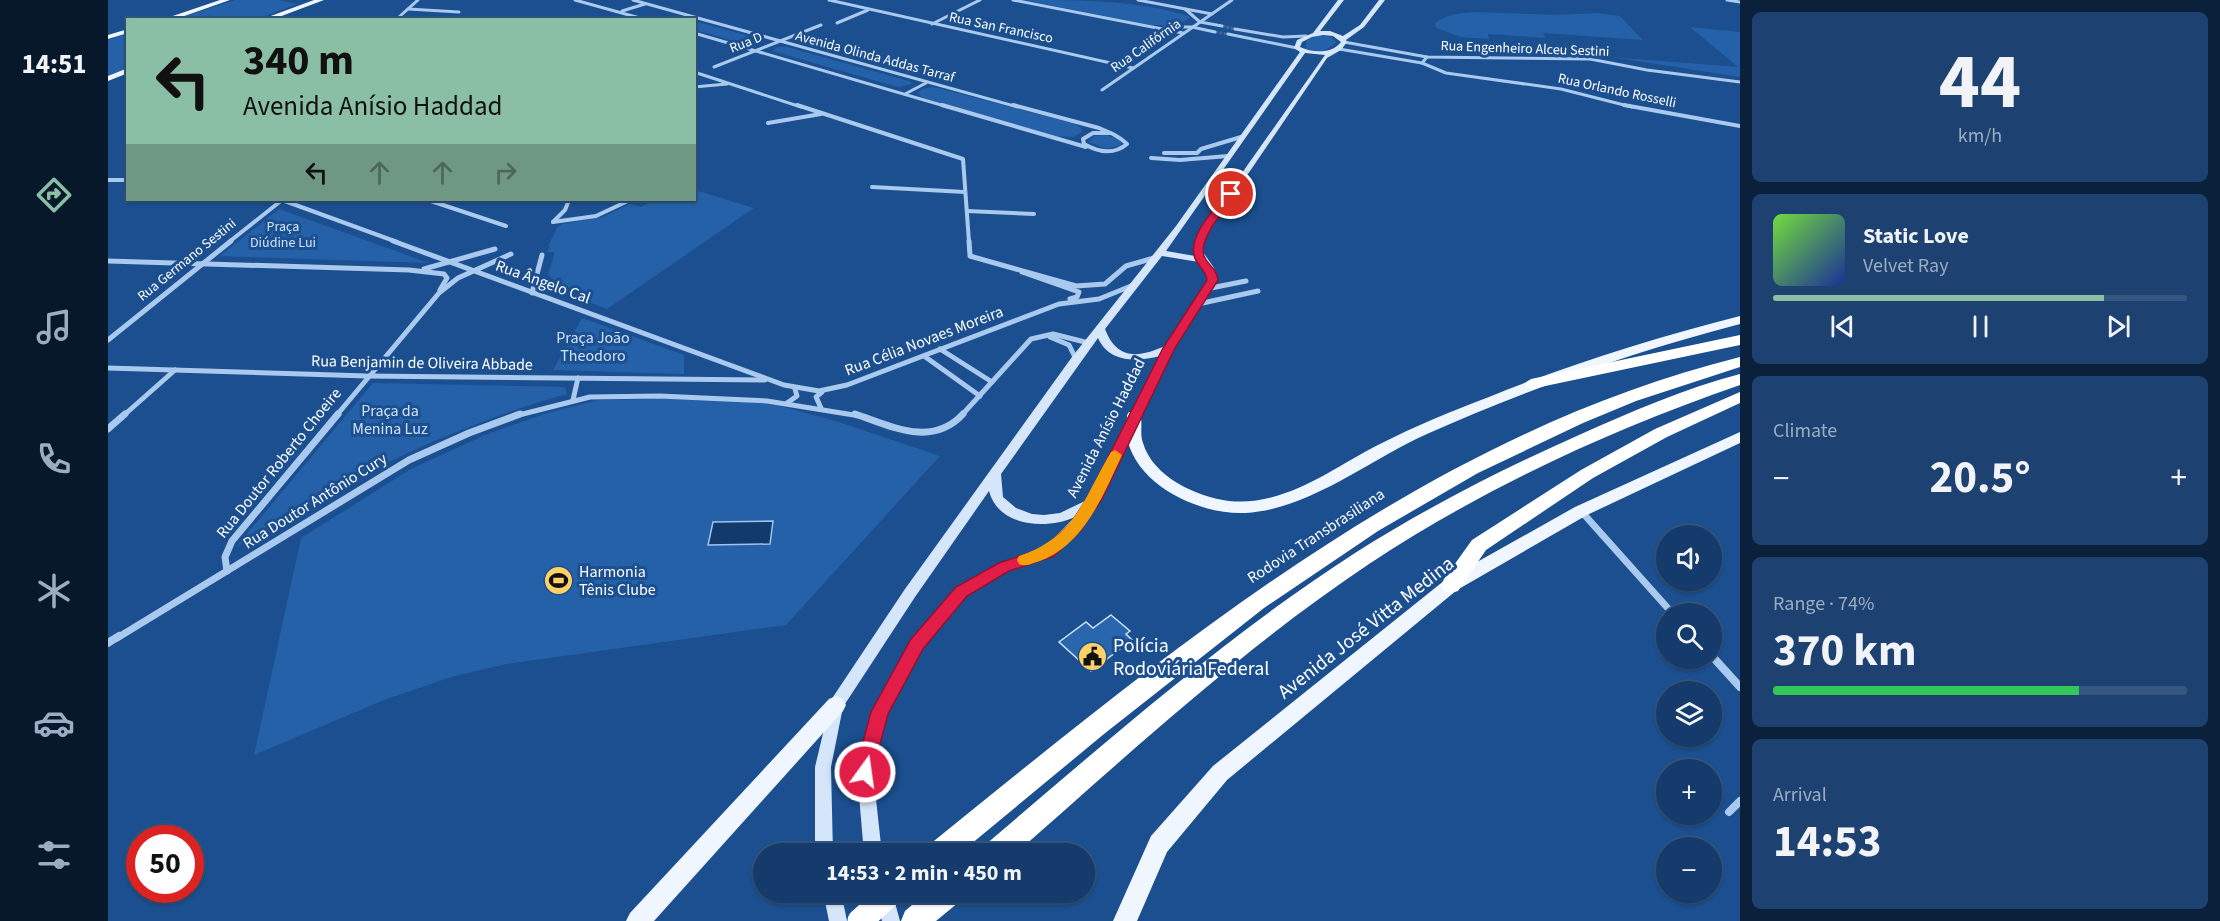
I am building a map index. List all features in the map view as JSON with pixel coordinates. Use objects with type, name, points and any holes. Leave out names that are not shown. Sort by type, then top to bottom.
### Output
[{"type":"highway","points":[[1531,384],[1596,373],[1641,360],[1740,340]]},
{"type":"highway","name":"Rodovia Transbrasiliana","points":[[952,843],[1114,711],[1271,591],[1323,556],[1445,484],[1532,440],[1664,386],[1740,362]]},
{"type":"highway","points":[[1007,843],[1145,725],[1245,645],[1382,547],[1540,459],[1650,411],[1740,379]]},
{"type":"highway","points":[[1451,585],[1479,545],[1516,523],[1587,474],[1661,433],[1740,396]]},
{"type":"highway","points":[[860,921],[880,903]]},
{"type":"main road","points":[[170,18],[227,0]]},
{"type":"main road","points":[[269,18],[321,0]]},
{"type":"main road","points":[[1316,33],[1341,0]]},
{"type":"main road","points":[[1300,50],[1329,53],[1339,49],[1344,41],[1362,26],[1382,0]]},
{"type":"main road","points":[[293,1],[309,4]]},
{"type":"main road","points":[[108,37],[126,32]]},
{"type":"main road","points":[[638,921],[836,705],[910,593],[1076,359],[1157,256],[1228,156],[1300,50],[1299,41],[1316,33],[1334,35],[1344,41]]},
{"type":"main road","points":[[1206,289],[1212,275],[1208,266],[1200,259],[1197,247],[1207,228],[1329,53]]},
{"type":"main road","points":[[108,80],[126,70]]},
{"type":"main road","points":[[1157,256],[1200,259]]},
{"type":"main road","name":"Avenida Anísio Haddad","points":[[872,843],[865,772],[879,712],[917,644],[962,591],[1004,567],[1049,552],[1076,526],[1095,499],[1134,415],[1169,348],[1206,289]]},
{"type":"main road","points":[[1134,415],[1135,442],[1144,460],[1160,478],[1178,490],[1202,499],[1243,507],[1292,498],[1387,447],[1531,384],[1629,351],[1740,320]]},
{"type":"main road","points":[[1100,330],[1106,345],[1112,352]]},
{"type":"main road","points":[[1089,343],[1112,352],[1141,358],[1169,348]]},
{"type":"main road","name":"Avenida José Vitta Medina","points":[[1125,921],[1159,844],[1220,774],[1451,585],[1581,511],[1740,437]]},
{"type":"main road","points":[[998,469],[993,489],[999,504],[1022,515],[1054,519],[1072,514],[1095,499]]},
{"type":"main road","points":[[824,843],[823,767],[836,705]]},
{"type":"main road","points":[[834,903],[838,921]]},
{"type":"main road","points":[[886,903],[891,921]]},
{"type":"street","points":[[401,18],[399,17],[418,0]]},
{"type":"street","points":[[575,0],[640,18]]},
{"type":"street","name":"Avenida Olinda Addas Tarraf","points":[[633,0],[694,18]]},
{"type":"street","name":"Rua San Francisco","points":[[829,0],[1133,68]]},
{"type":"street","points":[[931,24],[980,0]]},
{"type":"street","points":[[1013,0],[1183,33]]},
{"type":"street","points":[[1138,0],[1212,14]]},
{"type":"street","name":"Rua Califórnia","points":[[1102,90],[1232,0]]},
{"type":"street","points":[[1727,0],[1740,2]]},
{"type":"street","points":[[618,12],[645,4]]},
{"type":"street","points":[[408,9],[459,12]]},
{"type":"street","points":[[837,23],[869,9]]},
{"type":"street","points":[[1184,9],[1200,22],[1222,26]]},
{"type":"street","name":"Avenida Olinda Addas Tarraf","points":[[696,19],[1112,133],[1126,140],[1127,144],[1108,151],[1089,147],[696,34]]},
{"type":"street","name":"Rua D","points":[[714,67],[820,25]]},
{"type":"street","points":[[1150,27],[1192,27],[1215,32]]},
{"type":"street","points":[[1234,29],[1270,35],[1306,36]]},
{"type":"street","points":[[1228,34],[1300,50]]},
{"type":"street","name":"Rua Engenheiro Alceu Sestini","points":[[1344,41],[1427,57],[1590,59],[1647,70],[1740,82]]},
{"type":"street","name":"Rua Orlando Rosselli","points":[[1339,49],[1422,63],[1446,73],[1517,85],[1561,89],[1617,104],[1739,126]]},
{"type":"street","points":[[1378,56],[1383,49]]},
{"type":"street","points":[[1422,63],[1427,57]]},
{"type":"street","points":[[696,73],[963,159],[970,256],[1025,275],[1074,288],[1105,284],[1126,266],[1157,256]]},
{"type":"street","points":[[905,94],[926,83]]},
{"type":"street","points":[[696,87],[730,84]]},
{"type":"street","points":[[768,123],[824,114]]},
{"type":"street","points":[[1089,147],[1084,144],[1083,140],[1086,136],[1112,133]]},
{"type":"street","points":[[1166,153],[1202,149],[1241,137]]},
{"type":"street","points":[[1152,158],[1186,161],[1199,155],[1202,149]]},
{"type":"street","points":[[1166,153],[1228,156]]},
{"type":"street","points":[[1166,153],[1170,161]]},
{"type":"street","points":[[108,180],[126,180]]},
{"type":"street","points":[[872,187],[965,192]]},
{"type":"street","name":"Rua Germano Sestini","points":[[108,340],[281,201]]},
{"type":"street","name":"Rua Ângelo Cal","points":[[285,201],[795,389]]},
{"type":"street","points":[[431,201],[506,226]]},
{"type":"street","points":[[569,201],[565,210],[551,224],[596,216],[628,201]]},
{"type":"street","points":[[967,211],[1034,213]]},
{"type":"street","points":[[409,270],[427,268],[495,249]]},
{"type":"street","name":"Rua Doutor Roberto Choeire","points":[[227,571],[223,560],[226,550],[236,536],[367,376],[439,293],[458,278],[511,254]]},
{"type":"street","points":[[532,293],[542,255]]},
{"type":"street","points":[[108,261],[409,270],[447,276],[439,293]]},
{"type":"street","points":[[1206,289],[1246,282]]},
{"type":"street","name":"Rua Célia Novaes Moreira","points":[[1059,304],[1099,298],[1132,286]]},
{"type":"street","name":"Rua Célia Novaes Moreira","points":[[795,389],[825,391],[848,385],[1078,296],[1074,288]]},
{"type":"street","points":[[1198,304],[1258,291]]},
{"type":"street","points":[[1041,335],[1062,335],[1089,343]]},
{"type":"street","points":[[1041,335],[1068,345],[1076,359]]},
{"type":"street","name":"Rua Doutor Antônio Cury","points":[[108,643],[409,460],[487,427],[573,400],[669,395],[754,399],[821,408],[850,413],[915,434],[928,434],[940,432],[954,424],[1031,339],[1041,335]]},
{"type":"street","points":[[940,349],[992,382]]},
{"type":"street","points":[[924,356],[980,396]]},
{"type":"street","name":"Rua Benjamin de Oliveira Abbade","points":[[108,368],[367,376],[771,380]]},
{"type":"street","points":[[108,429],[175,370]]},
{"type":"street","points":[[573,400],[578,378]]},
{"type":"street","points":[[787,403],[797,396],[795,389]]},
{"type":"street","points":[[821,408],[816,397],[825,391]]},
{"type":"street","points":[[1581,511],[1663,603]]},
{"type":"street","points":[[1722,667],[1740,687]]},
{"type":"street","points":[[1729,812],[1740,801]]},
{"type":"green space","points":[[235,0],[278,0],[297,4],[260,18],[179,18]]},
{"type":"green space","points":[[1025,0],[1131,4],[1172,11],[1191,17],[1178,25],[1149,25]]},
{"type":"green space","points":[[1474,12],[1555,15],[1597,13],[1620,16],[1643,40],[1543,33],[1546,38],[1488,34],[1489,39],[1461,37],[1436,28],[1435,23],[1444,18]]},
{"type":"green space","points":[[696,21],[764,42],[749,45],[696,30]]},
{"type":"green space","points":[[1690,27],[1740,32],[1740,77],[1611,57],[1738,67]]},
{"type":"green space","points":[[126,34],[126,68],[108,77],[108,40]]},
{"type":"green space","points":[[1319,35],[1332,37],[1337,43],[1321,52],[1305,49],[1307,40]]},
{"type":"green space","points":[[778,47],[787,47],[913,84],[898,87],[772,51]]},
{"type":"green space","points":[[934,87],[1075,124],[1081,128],[1082,132],[1073,137],[1054,136],[923,98],[918,93],[922,89]]},
{"type":"green space","points":[[1107,135],[1121,141],[1121,145],[1107,149],[1089,142],[1094,136]]},
{"type":"green space","points":[[696,190],[754,208],[607,309],[586,301],[577,291],[556,283],[548,274],[554,252],[547,252],[550,246],[548,246],[557,228],[562,224],[603,217],[630,204],[641,207],[652,201],[696,201]]},
{"type":"green space","name":"Praça Diúdine Lui","points":[[279,209],[429,263],[220,256]]},
{"type":"green space","name":"Praça João Theodoro","points":[[582,318],[684,355],[684,374],[553,370]]},
{"type":"green space","name":"Praça da Menina Luz","points":[[373,383],[565,387],[567,394],[479,423],[396,458],[315,500],[236,547]]},
{"type":"green space","name":"Harmonia Tênis Clube","points":[[708,398],[776,405],[839,422],[940,456],[786,625],[506,664],[451,677],[384,700],[254,755],[301,538],[411,469],[485,435],[544,414],[599,400]]},
{"type":"shaded area","points":[[773,521],[770,544],[708,545],[713,522]]},
{"type":"building","name":"Polícia Rodoviária Federal","points":[[1111,615],[1130,631],[1126,634],[1132,640],[1091,671],[1059,642],[1086,622],[1093,628]]},
{"type":"tunnel","points":[[1222,26],[1235,29]]},
{"type":"tunnel","points":[[1215,32],[1228,34]]},
{"type":"slow traffic","points":[[1024,560],[1049,552],[1076,526],[1095,499],[1115,455]]},
{"type":"place","name":"Harmonia Tênis Clube","points":[[558,581]]},
{"type":"place","name":"Polícia Rodoviária Federal","points":[[1092,657]]},
{"type":"route","points":[[865,772],[879,712],[917,644],[962,591],[1004,567],[1049,552],[1076,526],[1095,499],[1134,415],[1169,348],[1212,280],[1211,270],[1200,259],[1197,247],[1201,237],[1231,194]]}]
